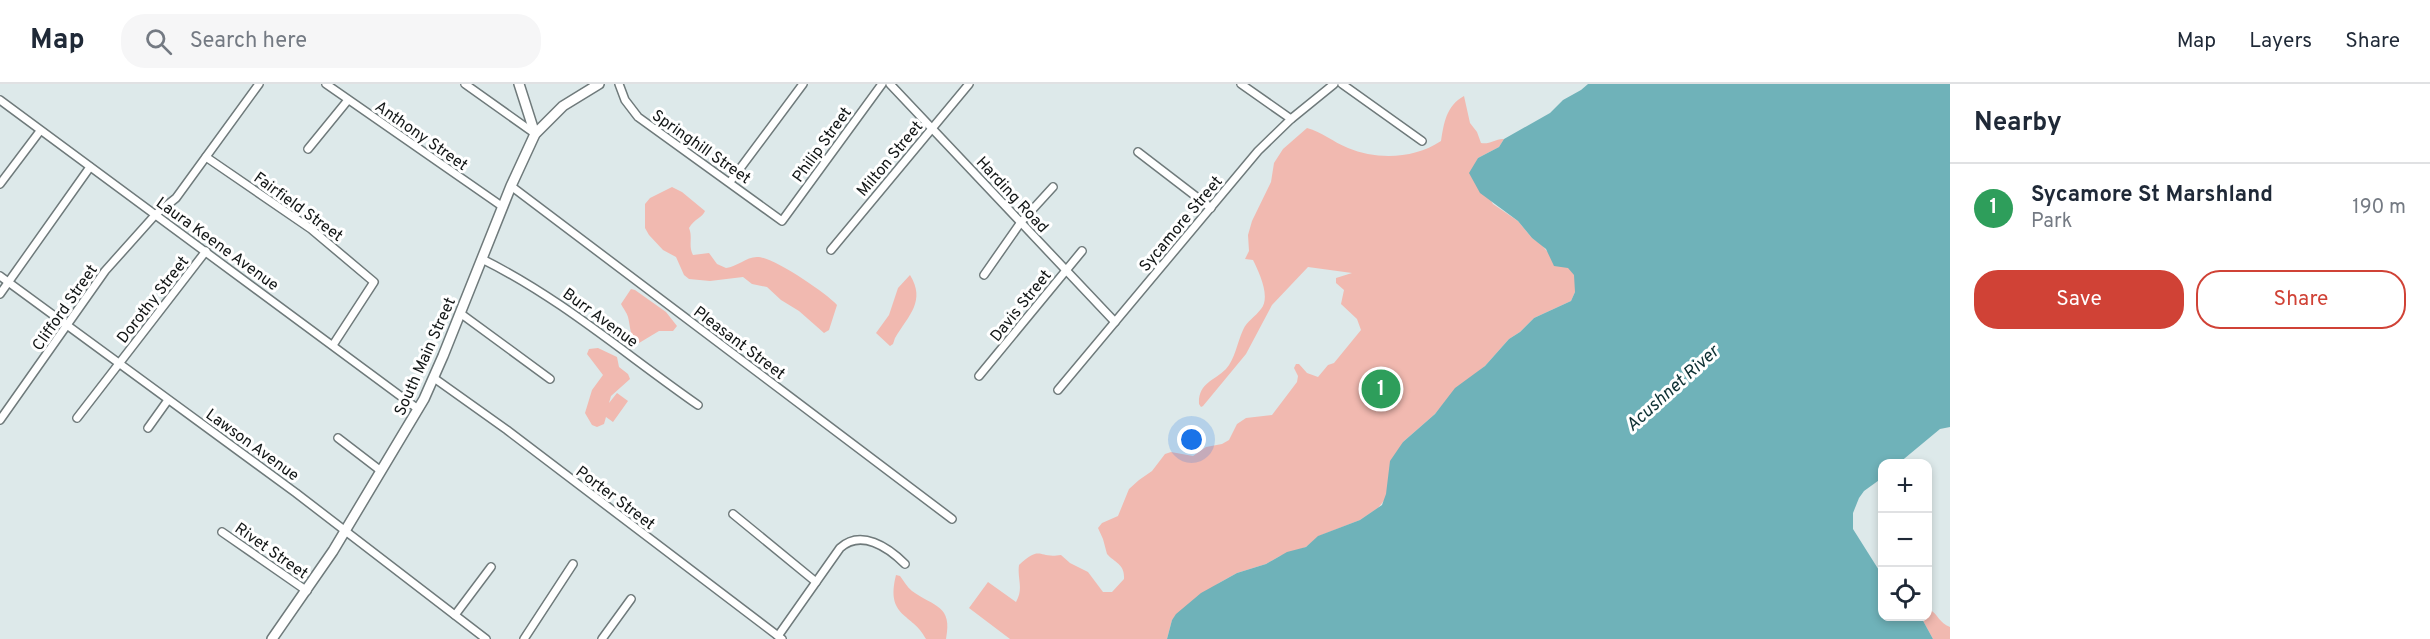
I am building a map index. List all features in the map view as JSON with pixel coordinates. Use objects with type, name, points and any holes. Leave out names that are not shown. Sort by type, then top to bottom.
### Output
[{"type":"main road","points":[[519,84],[536,134]]},
{"type":"main road","name":"South Main Street","points":[[272,639],[307,591],[418,409],[434,378],[503,207],[536,134],[563,106],[599,84]]},
{"type":"street","name":"Clifford Street","points":[[0,420],[105,271],[156,214],[176,198],[259,84]]},
{"type":"street","name":"Anthony Street","points":[[326,84],[503,207]]},
{"type":"street","points":[[465,84],[536,134]]},
{"type":"street","name":"Springhill Street","points":[[619,84],[625,100],[638,117],[782,221]]},
{"type":"street","points":[[730,182],[803,84]]},
{"type":"street","name":"Philip Street","points":[[782,221],[882,84]]},
{"type":"street","name":"Harding Road","points":[[890,84],[1115,322]]},
{"type":"street","name":"Milton Street","points":[[831,250],[969,84]]},
{"type":"street","points":[[1241,84],[1291,119]]},
{"type":"street","name":"Sycamore Street","points":[[1058,390],[1258,151],[1291,119],[1334,84]]},
{"type":"street","points":[[1342,84],[1422,141]]},
{"type":"street","name":"Laura Keene Avenue","points":[[0,100],[418,409]]},
{"type":"street","points":[[308,149],[348,100]]},
{"type":"street","points":[[0,184],[40,131]]},
{"type":"street","points":[[1138,152],[1210,208]]},
{"type":"street","name":"Fairfield Street","points":[[206,157],[311,229],[374,282],[333,345]]},
{"type":"street","points":[[0,294],[90,168]]},
{"type":"street","name":"Pleasant Street","points":[[512,186],[952,519]]},
{"type":"street","points":[[984,275],[1021,222],[1053,187]]},
{"type":"street","name":"Dorothy Street","points":[[77,418],[206,251]]},
{"type":"street","name":"Davis Street","points":[[979,376],[1082,251]]},
{"type":"street","name":"Burr Avenue","points":[[482,259],[524,280],[563,305],[698,405]]},
{"type":"street","name":"Lawson Avenue","points":[[0,276],[296,493],[486,639]]},
{"type":"street","points":[[460,313],[550,379]]},
{"type":"street","name":"Porter Street","points":[[434,378],[780,637]]},
{"type":"street","points":[[148,428],[168,400]]},
{"type":"street","points":[[338,438],[381,471]]},
{"type":"street","points":[[733,514],[816,582]]},
{"type":"street","name":"Rivet Street","points":[[222,532],[307,591]]},
{"type":"street","points":[[780,637],[816,582],[847,541],[861,539],[875,543],[888,549],[905,564]]},
{"type":"street","points":[[524,639],[573,564]]},
{"type":"street","points":[[455,615],[491,567]]},
{"type":"street","points":[[602,639],[631,599]]},
{"type":"shaded area","points":[[1464,96],[1470,123],[1481,143],[1504,139],[1499,147],[1478,158],[1473,169],[1493,204],[1518,221],[1551,256],[1577,272],[1575,292],[1571,301],[1534,318],[1509,339],[1485,366],[1455,390],[1435,414],[1403,442],[1387,497],[1378,508],[1360,520],[1319,536],[1306,547],[1280,556],[1266,564],[1237,573],[1219,583],[1176,615],[1172,620],[1167,639],[1010,639],[969,608],[988,582],[1016,602],[1020,588],[1019,565],[1036,554],[1061,555],[1070,563],[1088,572],[1103,592],[1112,592],[1124,579],[1124,574],[1121,567],[1107,554],[1098,528],[1102,523],[1118,516],[1129,489],[1152,471],[1165,454],[1171,452],[1193,456],[1206,447],[1229,440],[1237,424],[1246,418],[1272,415],[1297,382],[1298,376],[1294,368],[1296,364],[1299,364],[1307,373],[1318,377],[1328,365],[1334,363],[1361,330],[1357,319],[1341,304],[1344,290],[1336,283],[1336,278],[1352,273],[1308,267],[1272,305],[1246,354],[1203,406],[1199,404],[1201,391],[1229,365],[1245,327],[1264,304],[1263,284],[1258,271],[1253,260],[1245,259],[1249,251],[1248,235],[1252,221],[1271,182],[1274,163],[1283,149],[1307,128],[1359,152],[1395,156],[1419,151],[1441,141],[1450,110]]},
{"type":"shaded area","points":[[672,187],[682,192],[705,211],[689,228],[693,255],[709,253],[717,264],[726,268],[757,257],[774,262],[811,284],[837,305],[829,330],[824,333],[767,287],[752,284],[743,277],[710,281],[689,279],[684,275],[676,257],[663,250],[645,228],[645,204],[650,198]]},
{"type":"shaded area","points":[[910,275],[915,284],[914,308],[890,346],[876,333],[889,315],[898,288]]},
{"type":"shaded area","points":[[631,289],[666,312],[677,326],[673,331],[659,331],[639,343],[633,337],[627,315],[621,304]]},
{"type":"shaded area","points":[[598,348],[617,357],[619,367],[628,374],[630,379],[611,396],[609,403],[617,393],[628,401],[613,422],[606,417],[604,424],[597,427],[592,425],[585,413],[592,390],[603,375],[587,354],[589,349]]},
{"type":"shaded area","points":[[896,575],[900,576],[912,591],[940,608],[944,613],[947,619],[946,639],[926,639],[897,607],[894,599]]},
{"type":"shaded area","points":[[1932,611],[1950,627],[1950,639],[1933,639],[1923,621],[1932,621]]},
{"type":"water","name":"Acushnet River","points":[[1588,84],[1950,84],[1950,427],[1940,429],[1904,459],[1878,459],[1878,481],[1864,491],[1853,513],[1853,529],[1878,569],[1878,621],[1923,621],[1933,639],[1167,639],[1176,614],[1201,593],[1237,573],[1266,564],[1287,552],[1306,547],[1318,536],[1360,520],[1382,505],[1386,494],[1390,461],[1403,442],[1435,414],[1455,388],[1485,366],[1509,339],[1534,318],[1571,301],[1575,292],[1574,275],[1568,268],[1554,266],[1546,249],[1532,238],[1518,221],[1480,193],[1469,173],[1478,158],[1499,147],[1504,139],[1550,113],[1563,100]]},
{"type":"place","name":"Sycamore St Marshland","points":[[1381,389]]}]
